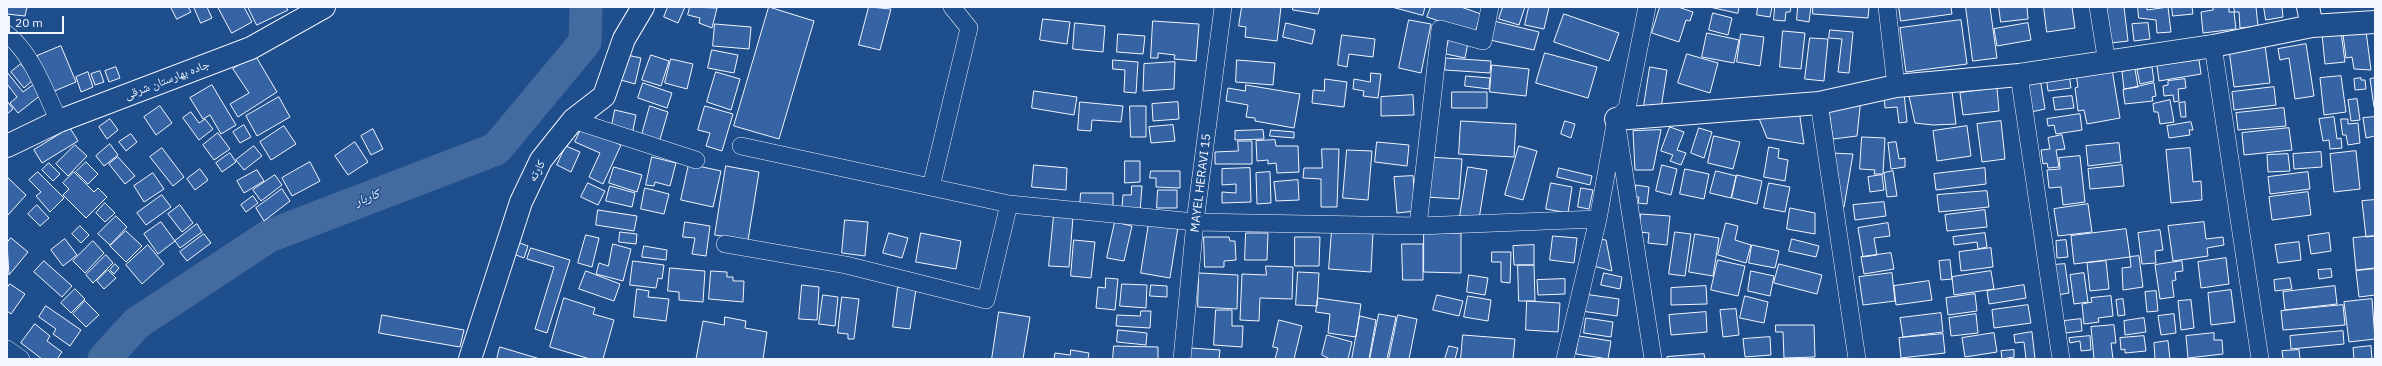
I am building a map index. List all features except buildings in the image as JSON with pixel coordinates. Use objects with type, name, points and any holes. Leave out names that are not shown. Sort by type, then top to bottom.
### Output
[{"type":"street","name":"جاده بهارستان شرقی","points":[[7,146],[59,122],[251,48],[324,7]]},
{"type":"street","name":"کارته","points":[[470,359],[521,202],[541,160],[573,120],[604,96],[624,39],[643,7]]},
{"type":"street","points":[[931,188],[969,28],[952,7]]},
{"type":"street","name":"MAYEL HERAVI 15","points":[[1182,359],[1195,222],[1223,7]]},
{"type":"street","points":[[1418,226],[1440,29],[1483,41],[1490,7]]},
{"type":"street","points":[[1565,359],[1598,219],[1616,119],[1627,108],[1647,7]]},
{"type":"street","points":[[1887,7],[1896,86]]},
{"type":"street","points":[[2098,7],[2107,63]]},
{"type":"street","points":[[1616,119],[1819,103],[1896,86],[2019,75],[2107,63],[2213,46],[2310,16],[2375,22]]},
{"type":"street","points":[[7,34],[18,43],[30,61],[59,122]]},
{"type":"street","points":[[2213,46],[2260,359]]},
{"type":"street","points":[[2019,75],[2061,359]]},
{"type":"street","points":[[1819,103],[1857,359]]},
{"type":"street","points":[[1616,119],[1653,359]]},
{"type":"street","points":[[573,120],[696,160]]},
{"type":"street","points":[[741,146],[1009,204],[1195,222],[1418,226],[1598,219]]},
{"type":"street","points":[[724,244],[846,265],[986,300],[1009,204]]},
{"type":"street","points":[[7,349],[21,359]]},
{"type":"waterway","name":"کاربار","points":[[104,359],[137,323],[269,236],[496,149],[585,42],[586,7]]}]
